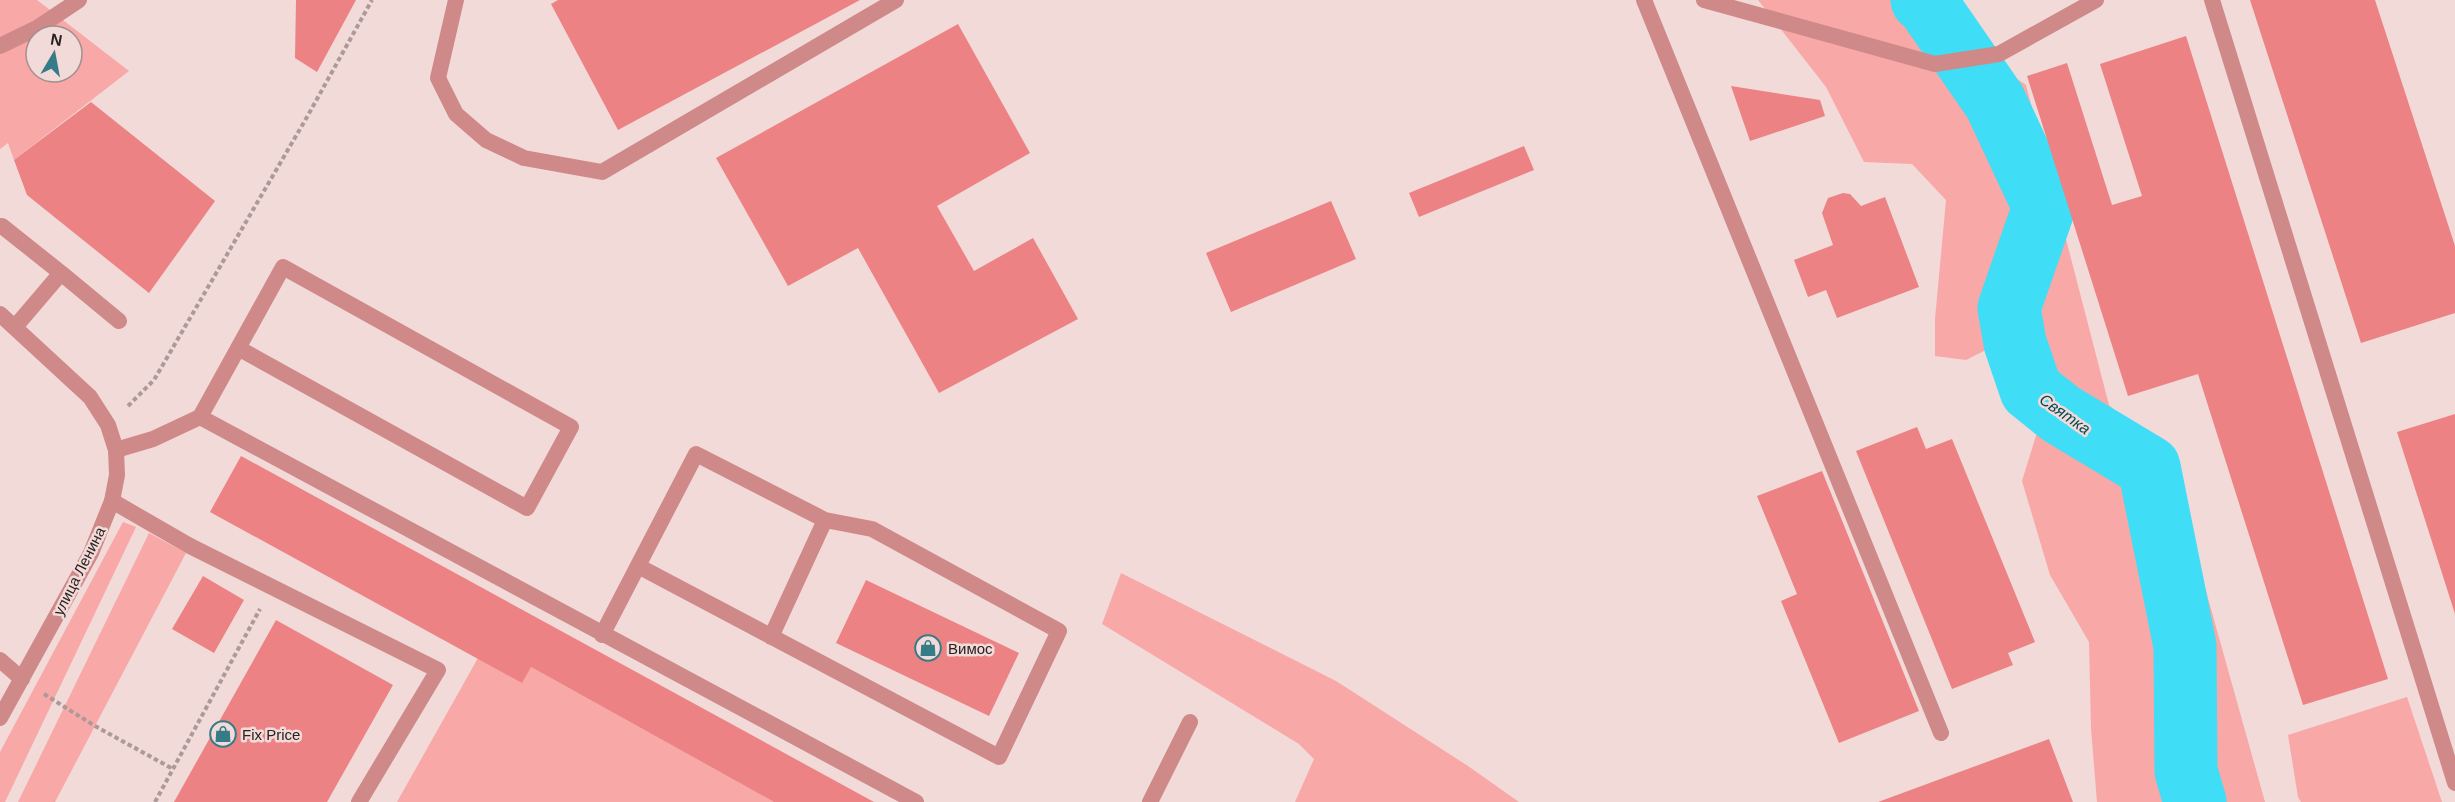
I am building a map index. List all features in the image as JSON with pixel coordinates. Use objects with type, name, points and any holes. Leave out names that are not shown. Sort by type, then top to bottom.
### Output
[{"type":"street","points":[[0,46],[37,28],[79,0]]},
{"type":"street","points":[[456,0],[438,78],[456,114],[486,141],[524,158],[602,172],[896,0]]},
{"type":"street","points":[[1644,0],[1941,733]]},
{"type":"street","points":[[1704,0],[1935,64],[1999,54],[2096,0]]},
{"type":"street","points":[[2212,0],[2455,783]]},
{"type":"street","points":[[2,226],[119,321]]},
{"type":"street","points":[[116,450],[153,440],[200,417],[238,348],[283,267],[571,427],[527,508],[238,348]]},
{"type":"street","points":[[15,327],[61,273]]},
{"type":"street","name":"улица Ленина","points":[[0,314],[90,397],[108,425],[116,450],[117,476],[111,501],[91,553],[0,718]]},
{"type":"street","points":[[200,417],[916,802]]},
{"type":"street","points":[[602,635],[696,454],[825,520],[872,529],[1059,631],[999,757],[638,566]]},
{"type":"street","points":[[111,501],[190,546],[438,670],[359,802]]},
{"type":"street","points":[[771,637],[825,520]]},
{"type":"street","points":[[0,660],[21,679]]},
{"type":"street","points":[[1150,802],[1190,722]]},
{"type":"path","points":[[108,425],[154,380],[307,117],[372,0]]},
{"type":"path","points":[[154,802],[272,587]]},
{"type":"path","points":[[21,679],[95,726],[173,769]]},
{"type":"shaded area","points":[[0,0],[37,0],[68,24],[24,24],[24,84],[84,84],[84,36],[129,71],[14,160],[8,143],[0,149]]},
{"type":"shaded area","points":[[1758,0],[1947,0],[1999,54],[2007,72],[2026,85],[2109,405],[2171,466],[2265,802],[2097,802],[2091,729],[2089,642],[2050,575],[2022,481],[2040,423],[1990,348],[1966,360],[1935,356],[1935,319],[1946,200],[1912,164],[1864,162],[1826,87]]},
{"type":"shaded area","points":[[123,522],[136,527],[5,802],[0,802],[0,752]]},
{"type":"shaded area","points":[[149,533],[186,553],[55,802],[18,802]]},
{"type":"shaded area","points":[[1121,573],[1336,681],[1468,766],[1519,802],[1295,802],[1314,759],[1299,744],[1102,624]]},
{"type":"shaded area","points":[[478,658],[531,667],[774,802],[397,802]]},
{"type":"shaded area","points":[[2407,697],[2442,802],[2301,802],[2298,797],[2288,735]]},
{"type":"building","points":[[296,0],[356,0],[317,72],[295,58]]},
{"type":"building","points":[[558,0],[860,0],[618,130],[551,4]]},
{"type":"building","points":[[2250,0],[2375,0],[2455,246],[2455,313],[2361,343]]},
{"type":"building","points":[[958,24],[1030,153],[937,206],[974,271],[1033,238],[1078,319],[939,393],[858,248],[788,286],[716,158]]},
{"type":"building","points":[[2186,36],[2388,679],[2303,705],[2198,374],[2128,396],[2027,76],[2067,63],[2112,205],[2142,196],[2100,64]]},
{"type":"building","points":[[1731,86],[1820,100],[1825,116],[1750,141]]},
{"type":"building","points":[[91,102],[215,201],[149,293],[27,195],[14,160]]},
{"type":"building","points":[[1524,146],[1534,170],[1419,217],[1409,193]]},
{"type":"building","points":[[1843,193],[1850,194],[1861,206],[1885,197],[1919,287],[1837,318],[1826,290],[1808,297],[1794,260],[1833,245],[1822,213],[1828,198]]},
{"type":"building","points":[[1331,201],[1356,259],[1231,312],[1206,253]]},
{"type":"building","points":[[2455,414],[2455,614],[2397,432]]},
{"type":"building","points":[[1917,427],[1926,449],[1952,439],[2035,642],[2008,653],[2013,665],[1952,689],[1856,451]]},
{"type":"building","points":[[241,456],[874,802],[774,802],[531,667],[522,683],[210,512]]},
{"type":"building","points":[[1822,471],[1919,711],[1839,743],[1781,601],[1797,594],[1757,496]]},
{"type":"building","points":[[203,576],[244,600],[214,653],[172,629]]},
{"type":"building","name":"Вимос","points":[[866,580],[1019,653],[989,716],[836,643]]},
{"type":"building","points":[[276,620],[393,685],[327,802],[174,802]]},
{"type":"building","points":[[2049,739],[2073,802],[1878,802]]},
{"type":"waterway","name":"Святка","points":[[1922,0],[1928,5],[1995,102],[2044,207],[2009,308],[2015,343],[2031,390],[2061,414],[2149,467],[2185,646],[2186,771],[2195,802]]},
{"type":"place","name":"Вимос","points":[[928,648]]},
{"type":"place","name":"Fix Price","points":[[223,734]]}]
